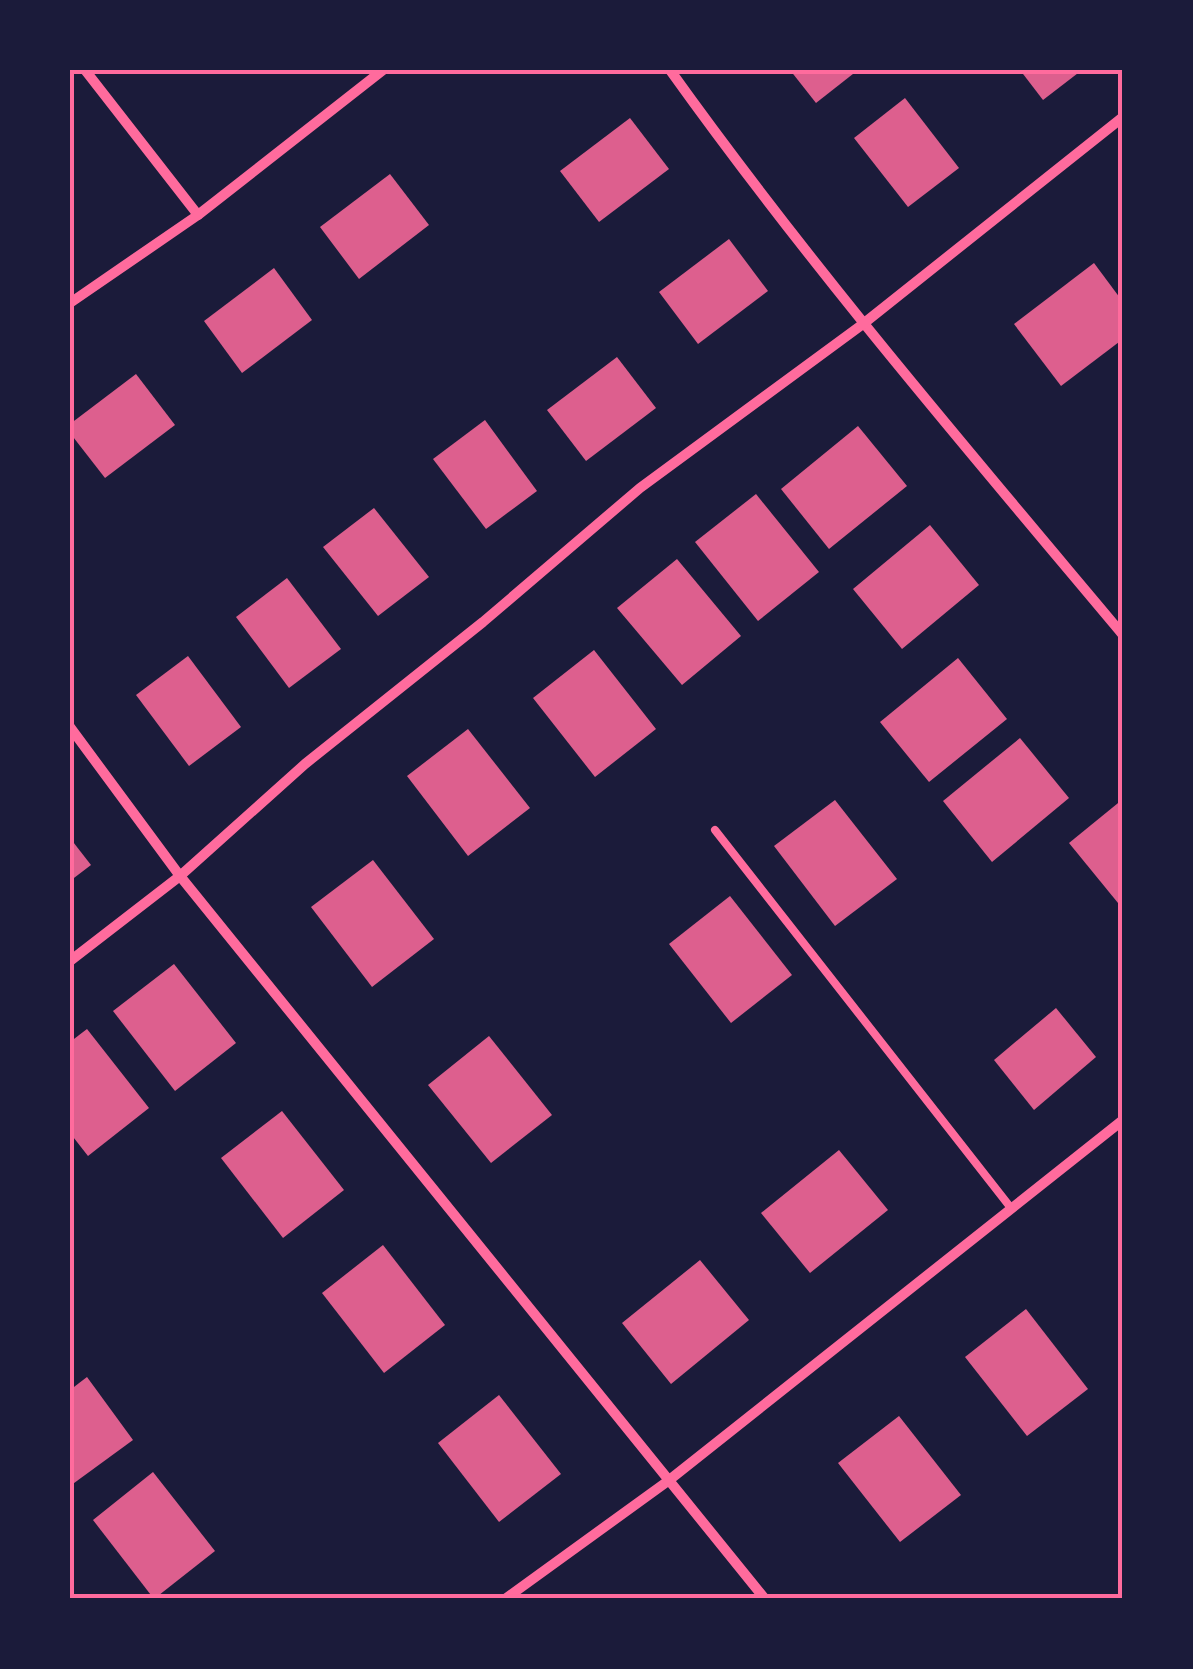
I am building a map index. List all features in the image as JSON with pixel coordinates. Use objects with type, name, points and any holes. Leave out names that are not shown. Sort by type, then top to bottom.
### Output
[{"type":"street","points":[[86,70],[198,215]]},
{"type":"street","points":[[70,303],[198,215],[383,70]]},
{"type":"street","points":[[670,70],[745,175],[863,324],[1123,635]]},
{"type":"street","points":[[70,961],[180,876],[305,764],[483,622],[640,488],[863,324],[1123,117]]},
{"type":"street","points":[[70,727],[180,876],[764,1599]]},
{"type":"street","points":[[505,1599],[668,1481],[1123,1120]]},
{"type":"lane","points":[[715,830],[1011,1208]]},
{"type":"building","points":[[790,70],[858,70],[816,103]]},
{"type":"building","points":[[1020,70],[1082,70],[1043,100]]},
{"type":"building","points":[[905,98],[959,168],[908,207],[854,138]]},
{"type":"building","points":[[630,118],[669,169],[599,222],[560,171]]},
{"type":"building","points":[[390,174],[429,225],[359,279],[320,227]]},
{"type":"building","points":[[729,239],[768,291],[698,344],[659,292]]},
{"type":"building","points":[[1094,263],[1123,302],[1123,339],[1061,386],[1014,324]]},
{"type":"building","points":[[274,268],[312,320],[242,373],[204,321]]},
{"type":"building","points":[[617,357],[656,408],[586,461],[547,410]]},
{"type":"building","points":[[136,374],[175,425],[105,478],[70,433],[70,424]]},
{"type":"building","points":[[485,420],[537,491],[486,529],[433,459]]},
{"type":"building","points":[[858,426],[907,486],[829,549],[781,489]]},
{"type":"building","points":[[756,494],[819,572],[758,621],[695,542]]},
{"type":"building","points":[[374,508],[429,577],[378,616],[323,547]]},
{"type":"building","points":[[930,525],[979,585],[902,649],[853,589]]},
{"type":"building","points":[[677,559],[741,636],[682,685],[617,608]]},
{"type":"building","points":[[287,578],[341,649],[289,688],[236,617]]},
{"type":"building","points":[[594,650],[656,729],[595,777],[533,698]]},
{"type":"building","points":[[188,656],[241,727],[189,766],[136,695]]},
{"type":"building","points":[[958,658],[1007,719],[929,782],[880,722]]},
{"type":"building","points":[[468,729],[530,808],[468,856],[407,776]]},
{"type":"building","points":[[1020,738],[1069,798],[992,862],[943,801]]},
{"type":"building","points":[[1123,799],[1123,899],[1118,903],[1069,843]]},
{"type":"building","points":[[835,800],[897,879],[835,926],[774,846]]},
{"type":"building","points":[[70,838],[91,865],[70,881]]},
{"type":"building","points":[[373,860],[434,939],[372,987],[311,907]]},
{"type":"building","points":[[730,896],[792,975],[731,1023],[669,944]]},
{"type":"building","points":[[174,964],[236,1043],[175,1091],[113,1011]]},
{"type":"building","points":[[1056,1008],[1096,1057],[1034,1110],[994,1060]]},
{"type":"building","points":[[87,1029],[149,1108],[88,1156],[70,1133],[70,1042]]},
{"type":"building","points":[[489,1036],[552,1115],[491,1163],[428,1085]]},
{"type":"building","points":[[282,1111],[344,1190],[283,1238],[221,1158]]},
{"type":"building","points":[[839,1150],[888,1210],[810,1273],[761,1213]]},
{"type":"building","points":[[383,1245],[445,1325],[384,1373],[322,1293]]},
{"type":"building","points":[[700,1260],[749,1320],[671,1384],[622,1323]]},
{"type":"building","points":[[1026,1309],[1088,1389],[1027,1436],[965,1357]]},
{"type":"building","points":[[87,1377],[133,1440],[70,1486],[70,1390]]},
{"type":"building","points":[[499,1395],[561,1474],[499,1522],[438,1443]]},
{"type":"building","points":[[899,1416],[961,1495],[900,1542],[838,1463]]},
{"type":"building","points":[[153,1472],[215,1551],[154,1599],[93,1520]]}]
